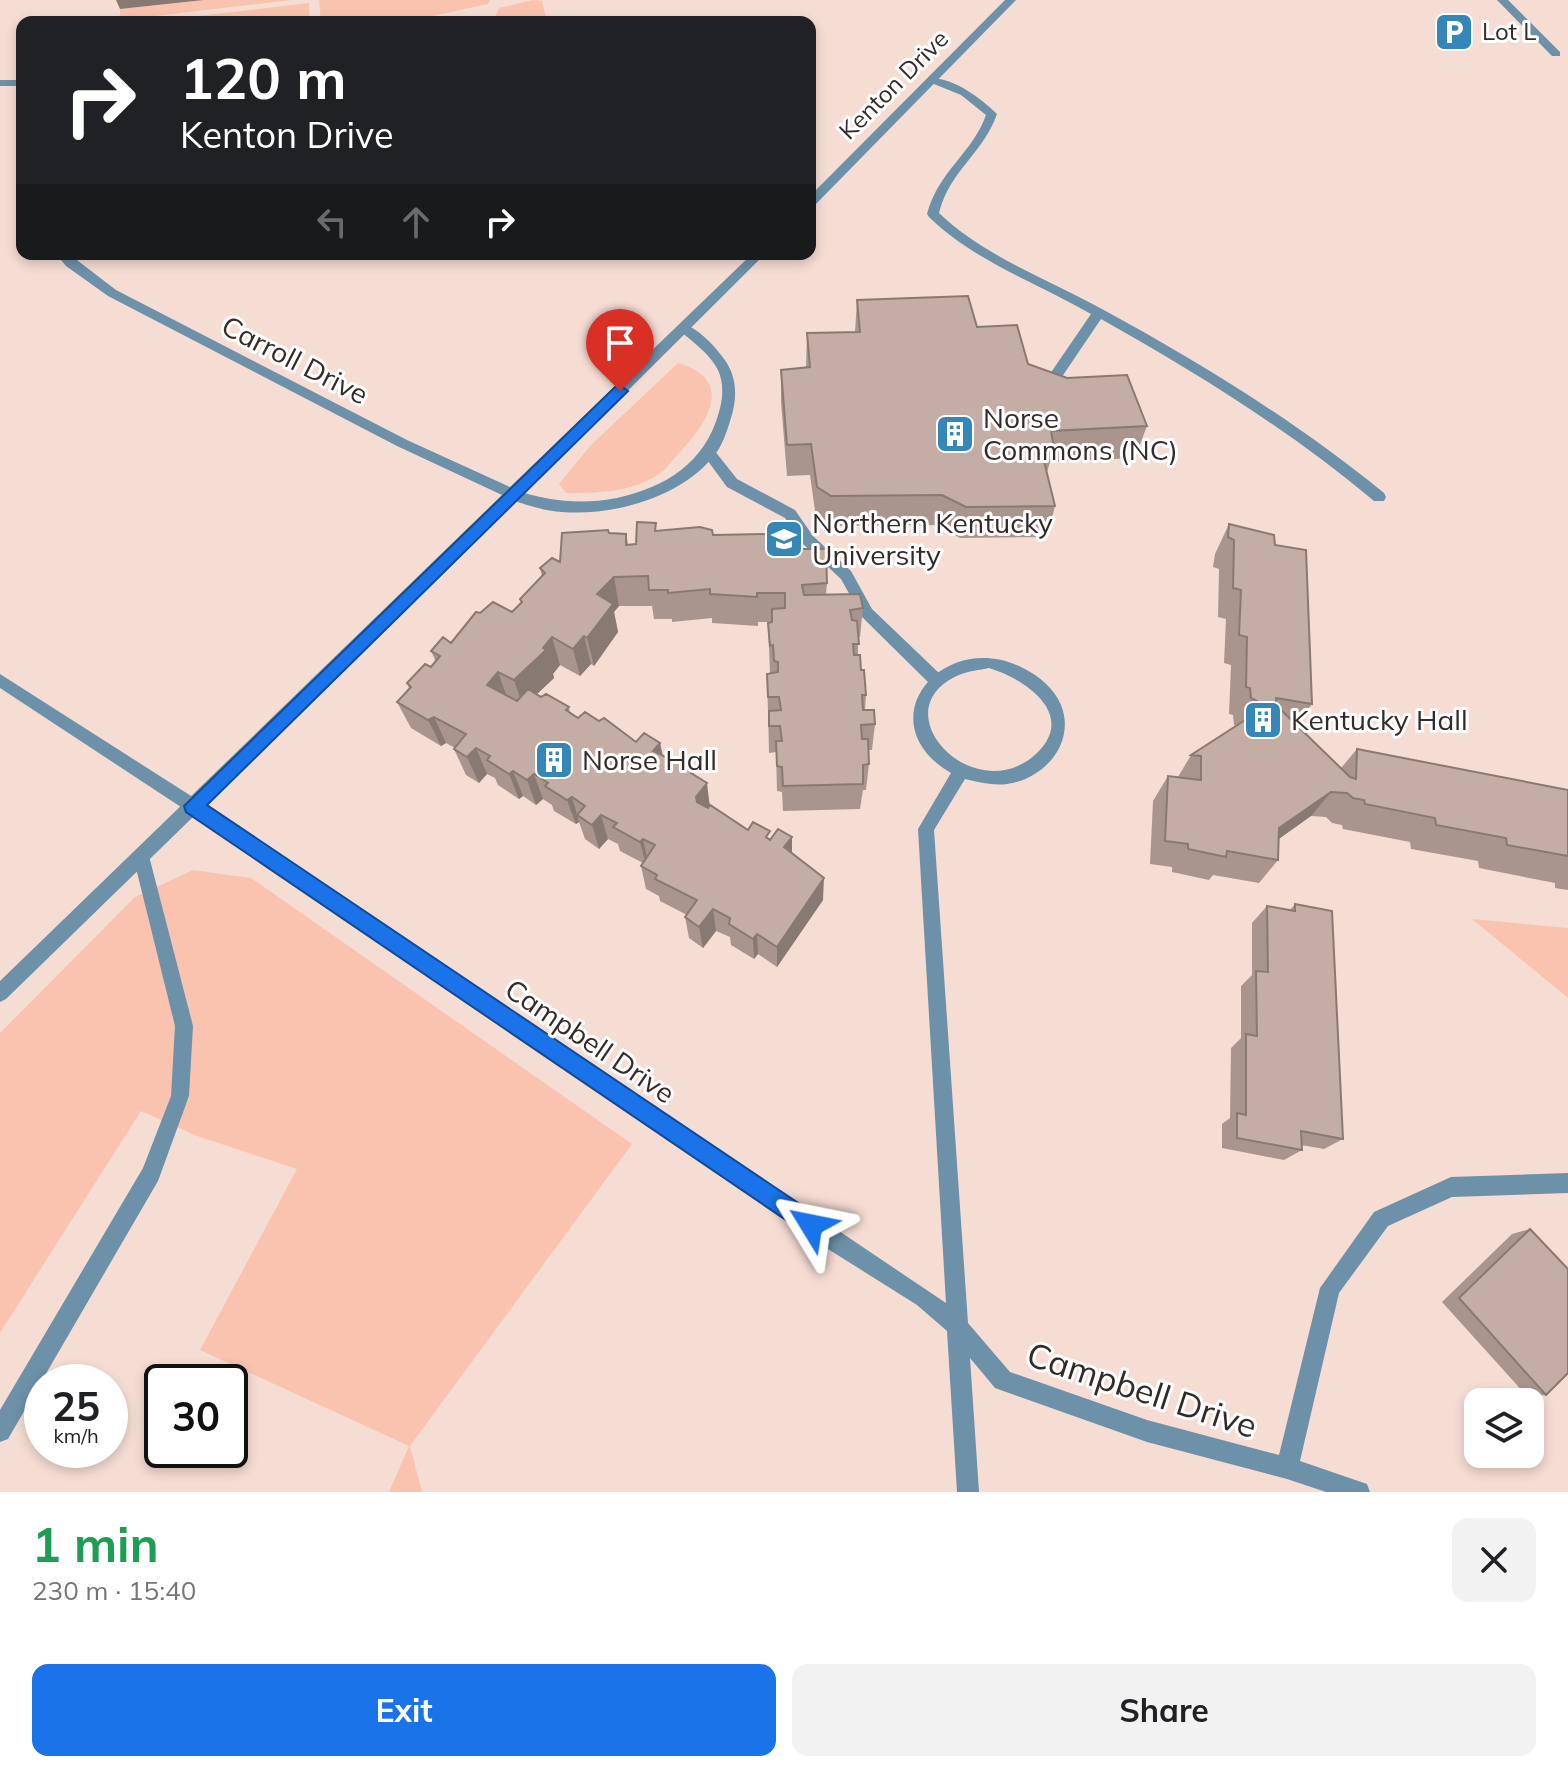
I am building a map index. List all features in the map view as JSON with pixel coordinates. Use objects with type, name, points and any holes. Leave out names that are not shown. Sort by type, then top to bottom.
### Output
[{"type":"street","name":"Kenton Drive","points":[[816,197],[1011,0]]},
{"type":"street","points":[[1502,0],[1556,54]]},
{"type":"street","points":[[933,80],[965,93],[992,114],[988,129],[948,175],[936,194],[933,214],[952,235],[1177,357],[1344,466],[1379,497]]},
{"type":"street","name":"Carroll Drive","points":[[67,260],[112,293],[402,443],[533,504],[607,506],[640,497],[679,477],[709,453]]},
{"type":"street","points":[[0,993],[753,260]]},
{"type":"street","points":[[1037,402],[1099,312]]},
{"type":"street","points":[[684,328],[725,370],[731,392],[709,453],[732,483],[790,514],[808,540],[846,575],[867,613],[935,679]]},
{"type":"street","points":[[969,663],[1009,666],[1028,675],[1043,688],[1054,705],[1059,724],[1055,743],[1045,759],[1028,771],[1007,778],[983,777],[961,771],[943,760],[929,745],[921,728],[920,710],[925,694],[935,679],[950,669],[969,663]]},
{"type":"street","name":"Campbell Drive","points":[[0,680],[193,806],[835,1242],[924,1298],[955,1324],[1003,1380],[1147,1431],[1287,1468],[1359,1492]]},
{"type":"street","points":[[961,771],[926,829],[968,1492]]},
{"type":"street","points":[[0,1431],[151,1174],[180,1096],[184,1026],[141,856]]},
{"type":"street","name":"Campbell Drive","points":[[1287,1468],[1330,1288],[1381,1219],[1451,1187],[1568,1183]]},
{"type":"shaded area","points":[[204,0],[292,0],[154,16],[120,16],[120,9]]},
{"type":"shaded area","points":[[319,0],[490,0],[488,4],[432,16],[320,16]]},
{"type":"shaded area","points":[[533,0],[542,1],[546,16],[496,16],[499,8]]},
{"type":"shaded area","points":[[309,3],[310,16],[197,16]]},
{"type":"shaded area","points":[[678,363],[707,380],[712,391],[706,417],[688,443],[662,472],[645,482],[612,491],[566,493],[559,484],[591,445]]},
{"type":"shaded area","points":[[193,870],[251,878],[632,1144],[410,1446],[422,1492],[389,1492],[409,1446],[248,1372],[248,1364],[230,1364],[200,1350],[297,1169],[197,1136],[141,1111],[0,1333],[0,1033],[135,897]]},
{"type":"shaded area","points":[[1472,919],[1568,928],[1568,998]]},
{"type":"building","name":"Norse Commons (NC)","points":[[968,296],[977,327],[1017,325],[1028,364],[1067,378],[1127,375],[1147,426],[1051,431],[1054,448],[1041,449],[1055,506],[966,507],[942,495],[831,496],[817,487],[811,444],[787,445],[781,370],[810,367],[807,333],[860,332],[857,300]]},
{"type":"building","name":"Norse Hall","points":[[637,522],[656,523],[655,531],[700,527],[712,530],[713,535],[771,534],[772,528],[788,527],[790,549],[826,549],[827,583],[802,585],[804,595],[860,594],[863,608],[850,610],[852,620],[857,621],[859,644],[853,644],[854,655],[860,655],[861,670],[864,670],[866,695],[862,695],[863,710],[874,710],[875,724],[861,725],[862,739],[868,739],[869,764],[863,765],[863,784],[783,786],[782,767],[777,766],[776,741],[782,741],[780,726],[769,726],[769,711],[781,710],[779,697],[768,697],[767,674],[778,672],[773,645],[770,646],[768,623],[772,622],[772,609],[785,608],[785,593],[757,593],[757,597],[710,594],[710,589],[668,593],[668,590],[649,590],[648,576],[614,577],[597,594],[613,604],[587,638],[584,636],[573,649],[552,637],[543,648],[546,650],[514,680],[498,672],[487,685],[517,701],[528,689],[541,697],[546,694],[569,707],[566,710],[578,718],[585,712],[599,721],[604,718],[636,742],[644,733],[660,743],[653,751],[693,770],[691,773],[707,783],[696,797],[697,802],[708,808],[710,805],[748,830],[753,822],[770,831],[766,837],[770,840],[778,829],[792,837],[784,847],[824,878],[777,947],[757,934],[753,939],[729,924],[730,918],[713,909],[699,927],[685,917],[697,900],[655,879],[657,875],[641,866],[655,845],[643,839],[640,842],[613,827],[617,823],[601,815],[592,825],[577,815],[585,806],[572,797],[567,800],[545,786],[548,783],[534,774],[527,780],[513,771],[509,774],[487,760],[490,756],[476,748],[467,757],[454,749],[466,734],[434,717],[428,720],[397,702],[411,687],[407,683],[425,664],[431,667],[440,656],[431,651],[443,637],[451,643],[476,612],[480,613],[493,602],[512,612],[522,602],[520,599],[545,573],[540,568],[552,558],[560,562],[562,533],[608,530],[609,533],[626,534],[626,545],[636,544]]},
{"type":"building","name":"Kentucky Hall","points":[[1229,524],[1274,535],[1275,545],[1306,550],[1312,704],[1276,698],[1276,705],[1350,777],[1356,779],[1357,749],[1568,790],[1568,856],[1507,845],[1506,838],[1436,825],[1435,818],[1365,804],[1364,800],[1347,793],[1331,792],[1279,828],[1278,860],[1227,851],[1226,857],[1188,849],[1188,844],[1165,841],[1168,776],[1201,780],[1201,756],[1191,755],[1256,713],[1257,701],[1251,698],[1250,688],[1246,687],[1247,637],[1239,635],[1241,590],[1233,588],[1234,540],[1228,537]]},
{"type":"building","points":[[1295,904],[1332,911],[1343,1139],[1301,1131],[1302,1150],[1237,1138],[1237,1113],[1246,1115],[1246,1034],[1257,1036],[1256,971],[1268,972],[1267,906],[1295,911]]},
{"type":"building","points":[[1530,1229],[1568,1269],[1568,1373],[1546,1395],[1544,1388],[1540,1388],[1459,1298]]},
{"type":"place","name":"Lot L","points":[[1454,32]]},
{"type":"place","name":"Norse Commons (NC)","points":[[955,434]]},
{"type":"place","name":"Northern Kentucky University","points":[[784,539]]},
{"type":"place","name":"Kentucky Hall","points":[[1263,720]]},
{"type":"place","name":"Norse Hall","points":[[554,760]]},
{"type":"route","points":[[620,391],[193,806],[811,1225]]}]
